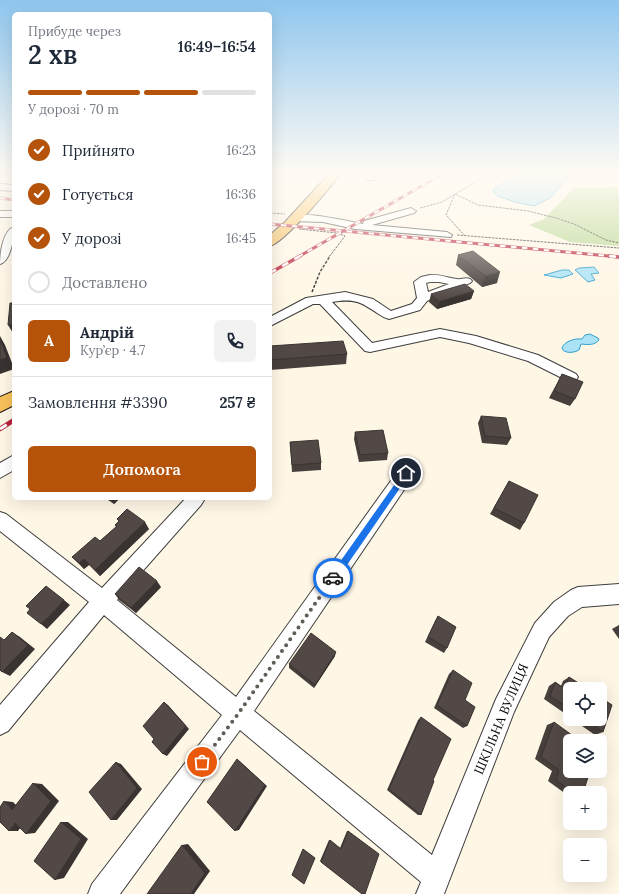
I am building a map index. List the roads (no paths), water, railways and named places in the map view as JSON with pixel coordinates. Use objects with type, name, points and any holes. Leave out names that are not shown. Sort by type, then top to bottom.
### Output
[{"type":"main road","points":[[272,240],[297,215]]},
{"type":"main road","points":[[0,404],[12,398]]},
{"type":"street","points":[[355,226],[397,215]]},
{"type":"street","points":[[294,218],[322,219],[355,226],[447,234]]},
{"type":"street","points":[[0,261],[12,234]]},
{"type":"street","points":[[272,321],[316,301],[345,296],[369,302],[389,315],[416,307],[422,298],[462,283],[445,279],[426,278],[420,282],[422,298]]},
{"type":"street","points":[[316,301],[370,348],[440,333],[471,339],[533,358],[571,377]]},
{"type":"street","points":[[0,471],[12,463]]},
{"type":"street","points":[[102,894],[238,714],[406,473]]},
{"type":"street","points":[[0,723],[103,601],[195,500]]},
{"type":"street","points":[[0,520],[103,601],[238,714],[433,886]]},
{"type":"street","name":"ШКІЛЬНА ВУЛИЦЯ","points":[[433,886],[504,706],[542,630],[560,609],[578,597],[619,594]]},
{"type":"water","points":[[594,267],[599,273],[591,274],[595,280],[588,282],[575,270],[579,268]]},
{"type":"water","points":[[562,270],[569,270],[573,274],[561,278],[544,275]]},
{"type":"water","points":[[590,334],[598,338],[599,340],[596,343],[581,344],[579,350],[575,352],[567,352],[563,350],[563,346],[568,342],[582,339],[585,335]]},
{"type":"railway","points":[[343,231],[371,215]]},
{"type":"railway","points":[[272,224],[343,231]]},
{"type":"railway","points":[[298,257],[343,231]]},
{"type":"railway","points":[[343,231],[619,257],[609,256]]},
{"type":"railway","points":[[272,272],[300,256]]},
{"type":"railway","points":[[0,429],[12,421]]}]
